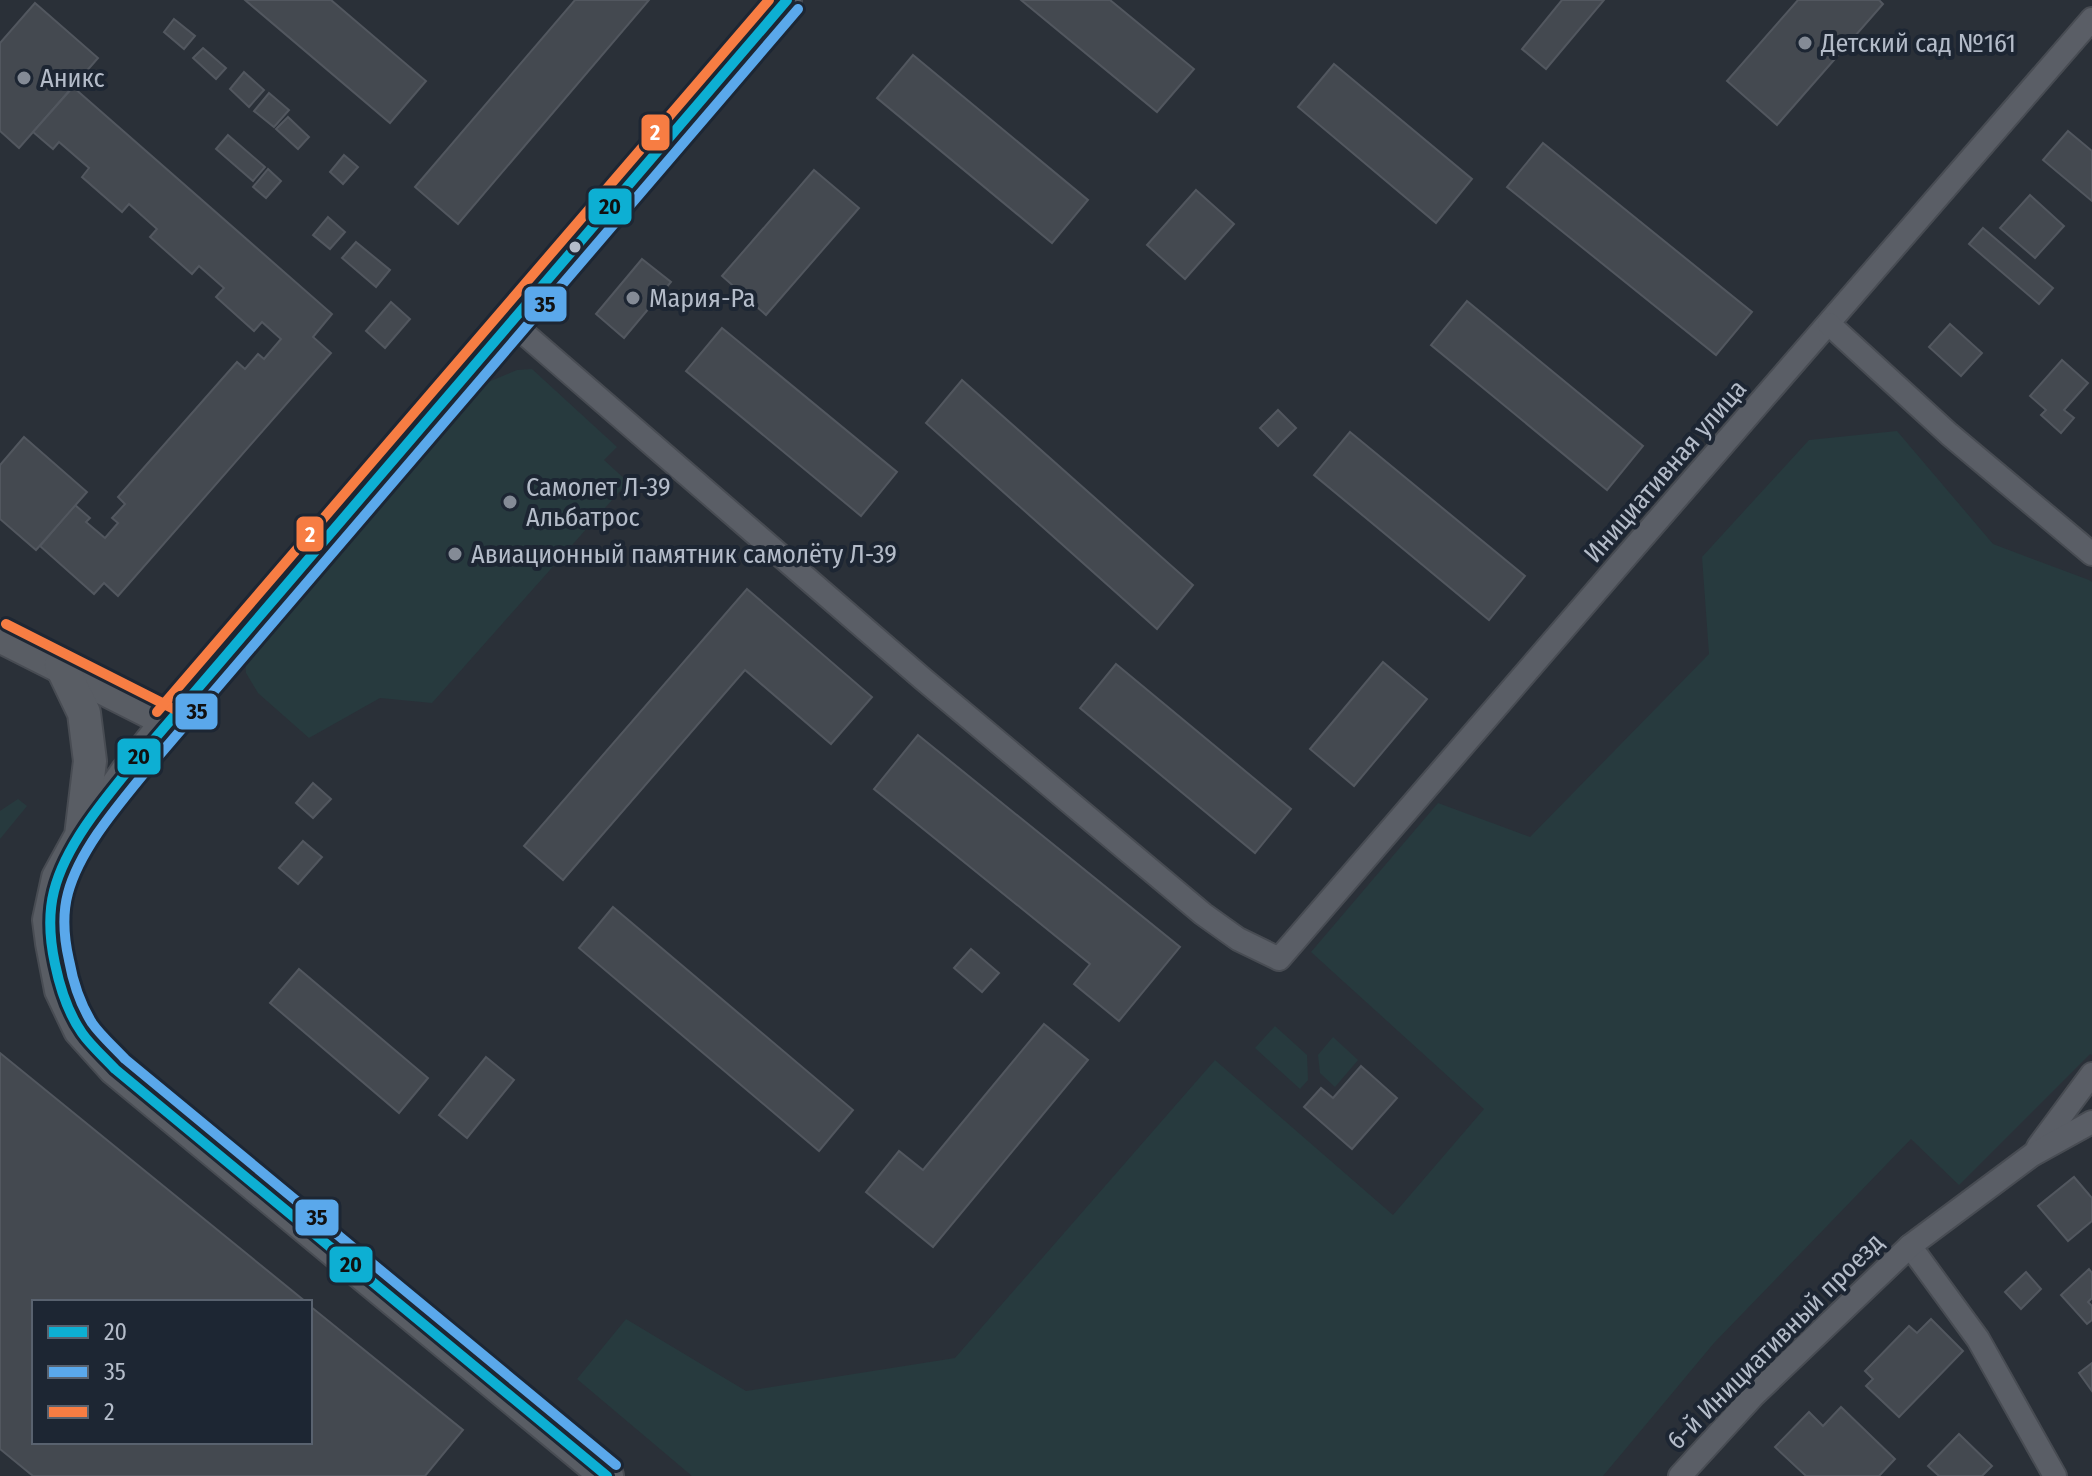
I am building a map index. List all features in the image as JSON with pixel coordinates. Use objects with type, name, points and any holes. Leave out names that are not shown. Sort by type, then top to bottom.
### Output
[{"type":"main road","points":[[0,636],[168,721],[81,836],[58,878],[49,920],[61,990],[80,1030],[115,1069],[607,1476]]},
{"type":"main road","points":[[61,665],[84,713],[90,761],[81,836]]},
{"type":"street","points":[[168,721],[787,0]]},
{"type":"street","name":"Инициативная улица","points":[[511,322],[923,679],[1203,914],[1238,939],[1279,959],[2092,19]]},
{"type":"street","points":[[1829,324],[1949,434],[2092,554]]},
{"type":"street","points":[[2032,1155],[2092,1074]]},
{"type":"street","name":"6-й Инициативный проезд","points":[[1680,1476],[1754,1395],[1910,1246],[2032,1155],[2092,1122]]},
{"type":"street","name":"6-й Инициативный проезд","points":[[1910,1246],[1978,1339],[2055,1476]]},
{"type":"green space","points":[[532,369],[617,447],[604,460],[628,482],[432,703],[380,698],[309,738],[258,693],[246,673],[245,658],[488,382],[517,370]]},
{"type":"green space","points":[[1897,431],[1993,544],[2092,582],[2092,1055],[1959,1185],[1911,1139],[1714,1343],[1603,1476],[692,1476],[577,1379],[626,1319],[746,1391],[955,1358],[1215,1060],[1393,1215],[1484,1109],[1311,952],[1438,803],[1530,837],[1709,654],[1702,557],[1809,440]]},
{"type":"green space","points":[[18,799],[27,806],[0,839],[0,811]]},
{"type":"green space","points":[[1275,1026],[1307,1055],[1308,1080],[1300,1089],[1255,1048]]},
{"type":"green space","points":[[1333,1037],[1358,1060],[1335,1087],[1320,1073],[1318,1055]]},
{"type":"building","points":[[245,0],[331,0],[426,81],[390,123]]},
{"type":"building","points":[[575,0],[649,0],[458,224],[415,187]]},
{"type":"building","points":[[1021,0],[1110,0],[1194,69],[1157,112]]},
{"type":"building","points":[[1562,0],[1604,0],[1546,69],[1522,49]]},
{"type":"building","name":"Детский сад №161","points":[[1798,0],[1879,0],[1883,4],[1777,125],[1727,81]]},
{"type":"building","points":[[35,3],[98,58],[19,148],[0,131],[0,43]]},
{"type":"building","points":[[174,19],[195,36],[184,49],[164,32]]},
{"type":"building","points":[[203,48],[226,68],[216,79],[193,58]]},
{"type":"building","points":[[913,55],[1088,200],[1052,243],[877,98]]},
{"type":"building","points":[[1334,64],[1472,179],[1436,223],[1298,107]]},
{"type":"building","points":[[244,72],[264,90],[249,107],[230,89]]},
{"type":"building","points":[[73,87],[332,314],[313,337],[331,353],[118,596],[104,583],[94,594],[40,546],[75,505],[90,518],[86,522],[105,538],[118,523],[112,518],[125,504],[118,497],[237,362],[245,369],[258,354],[264,359],[281,339],[262,322],[254,331],[216,297],[224,288],[199,266],[192,274],[150,237],[157,229],[129,204],[122,212],[82,177],[89,168],[59,142],[53,149],[33,132]]},
{"type":"building","points":[[269,93],[289,110],[274,127],[254,111]]},
{"type":"building","points":[[288,117],[309,137],[298,149],[276,129]]},
{"type":"building","points":[[2068,131],[2092,151],[2092,201],[2043,160]]},
{"type":"building","points":[[228,135],[265,167],[253,181],[216,149]]},
{"type":"building","points":[[1543,143],[1752,312],[1716,355],[1507,187]]},
{"type":"building","points":[[344,155],[358,167],[343,184],[330,172]]},
{"type":"building","points":[[268,169],[281,181],[266,198],[253,187]]},
{"type":"building","points":[[814,170],[859,208],[766,315],[722,276]]},
{"type":"building","points":[[1196,190],[1234,224],[1185,279],[1147,245]]},
{"type":"building","points":[[2030,195],[2064,226],[2035,258],[2000,228]]},
{"type":"building","points":[[328,217],[345,232],[330,249],[313,235]]},
{"type":"building","points":[[1983,228],[2053,288],[2039,304],[1969,244]]},
{"type":"building","points":[[356,242],[390,270],[376,287],[342,258]]},
{"type":"building","name":"Мария-Ра","points":[[642,259],[671,282],[624,338],[596,314]]},
{"type":"building","points":[[1467,301],[1643,446],[1607,490],[1431,345]]},
{"type":"building","points":[[391,302],[410,319],[385,348],[366,331]]},
{"type":"building","points":[[1950,324],[1982,353],[1961,376],[1929,347]]},
{"type":"building","points":[[722,328],[897,472],[861,516],[686,371]]},
{"type":"building","points":[[2062,360],[2088,383],[2064,410],[2074,418],[2061,433],[2041,415],[2046,410],[2030,396]]},
{"type":"building","points":[[962,380],[1193,585],[1157,629],[926,423]]},
{"type":"building","points":[[1278,410],[1296,428],[1278,446],[1260,428]]},
{"type":"building","points":[[1350,432],[1525,576],[1489,620],[1314,475]]},
{"type":"building","points":[[24,437],[87,492],[36,550],[0,519],[0,465]]},
{"type":"building","points":[[747,589],[872,697],[831,744],[745,670],[563,880],[524,846]]},
{"type":"building","points":[[1383,662],[1427,699],[1354,786],[1310,749]]},
{"type":"building","points":[[1116,664],[1291,809],[1255,853],[1080,708]]},
{"type":"building","points":[[918,735],[1180,947],[1119,1021],[1074,984],[1090,964],[874,789]]},
{"type":"building","points":[[313,783],[331,799],[313,818],[296,803]]},
{"type":"building","points":[[303,841],[322,857],[298,884],[279,868]]},
{"type":"building","points":[[613,907],[853,1110],[819,1151],[579,948]]},
{"type":"building","points":[[971,949],[999,973],[982,992],[954,968]]},
{"type":"building","points":[[299,969],[428,1078],[399,1113],[270,1003]]},
{"type":"building","points":[[1044,1024],[1088,1060],[933,1247],[866,1192],[899,1151],[923,1170]]},
{"type":"building","points":[[0,1053],[304,1300],[32,1300],[32,1444],[312,1444],[312,1308],[463,1430],[425,1476],[33,1476],[0,1449]]},
{"type":"building","points":[[486,1057],[514,1080],[467,1138],[439,1115]]},
{"type":"building","points":[[1361,1066],[1397,1098],[1352,1149],[1304,1107],[1321,1088],[1333,1098]]},
{"type":"building","points":[[2074,1177],[2092,1198],[2092,1221],[2068,1241],[2038,1206]]},
{"type":"building","points":[[2089,1269],[2092,1273],[2092,1298],[2088,1302],[2092,1306],[2092,1320],[2087,1324],[2061,1295]]},
{"type":"building","points":[[2026,1272],[2041,1289],[2021,1309],[2005,1292]]},
{"type":"building","points":[[1931,1319],[1963,1351],[1899,1417],[1866,1386],[1873,1379],[1865,1371],[1909,1326],[1917,1333]]},
{"type":"building","points":[[2092,1363],[2092,1391],[2079,1373]]},
{"type":"building","points":[[1841,1407],[1895,1459],[1879,1476],[1806,1476],[1775,1447],[1809,1412],[1823,1426]]},
{"type":"building","points":[[1959,1434],[1992,1466],[1982,1476],[1939,1476],[1928,1466]]},
{"type":"transit line","name":"2","points":[[157,712],[769,0]]},
{"type":"transit line","name":"20","points":[[607,1476],[115,1069],[93,1047],[73,1017],[59,982],[50,928],[51,909],[54,891],[68,855],[114,787],[787,0]]},
{"type":"transit line","name":"35","points":[[616,1465],[125,1059],[96,1028],[81,1001],[67,952],[65,910],[68,893],[82,859],[139,780],[798,9]]},
{"type":"transit line","name":"2","points":[[6,624],[174,709]]},
{"type":"place","name":"Детский сад №161","points":[[1805,43]]},
{"type":"place","name":"Аникс","points":[[24,78]]},
{"type":"place","name":"Мария-Ра","points":[[633,298]]},
{"type":"place","name":"Самолет Л-39 Альбатрос","points":[[510,502]]},
{"type":"place","name":"Авиационный памятник самолёту Л-39","points":[[455,554]]}]
